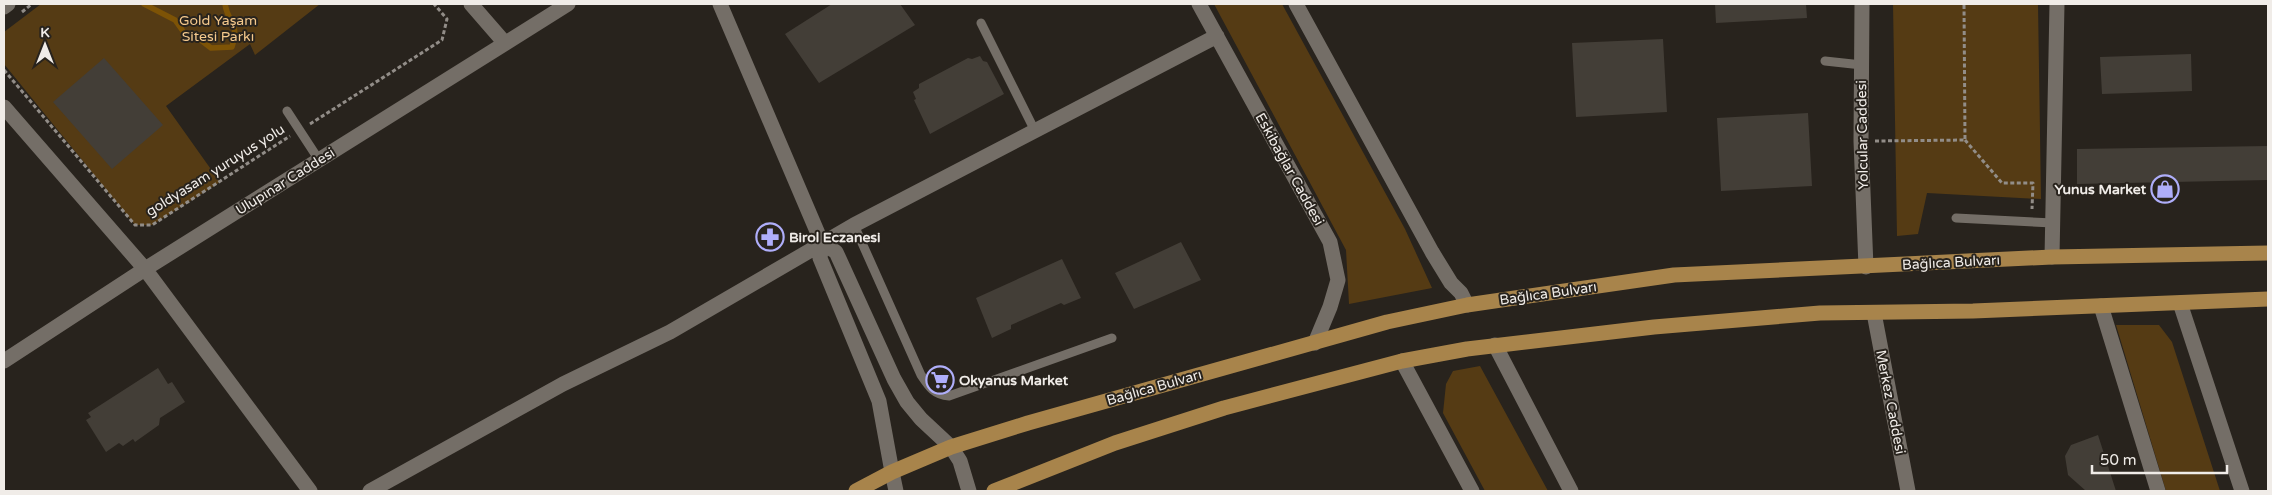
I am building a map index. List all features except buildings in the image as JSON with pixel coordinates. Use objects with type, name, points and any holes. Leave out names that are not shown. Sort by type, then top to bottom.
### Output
[{"type":"main road","name":"Bağlıca Bulvarı","points":[[856,491],[892,472],[951,447],[1028,422],[1387,322],[1467,305],[1674,274],[1866,267],[2052,257],[2268,253]]},
{"type":"main road","points":[[994,491],[1115,443],[1214,411],[1402,361],[1495,345],[1820,313],[2101,306],[2268,299]]},
{"type":"street","points":[[4,7],[8,4]]},
{"type":"street","points":[[471,4],[504,42]]},
{"type":"street","name":"Ulupınar Caddesi","points":[[4,361],[145,269],[504,42],[568,4]]},
{"type":"street","points":[[720,4],[822,243],[820,258],[879,401],[896,491]]},
{"type":"street","name":"Eskibağlar Caddesi","points":[[1199,4],[1330,242],[1338,280],[1330,307],[1315,342]]},
{"type":"street","points":[[1296,4],[1432,252],[1451,283],[1461,293],[1467,305]]},
{"type":"street","name":"Yolcular Caddesi","points":[[1862,4],[1861,141],[1866,267]]},
{"type":"street","points":[[2052,257],[2057,4]]},
{"type":"street","points":[[370,491],[563,384],[670,332],[854,225],[1217,36]]},
{"type":"street","points":[[4,107],[145,269],[310,491]]},
{"type":"street","points":[[822,243],[836,252],[894,379],[907,402],[921,419],[951,447],[960,461],[969,491]]},
{"type":"street","points":[[2180,303],[2242,491]]},
{"type":"street","points":[[2101,306],[2158,491]]},
{"type":"street","name":"Merkez Caddesi","points":[[1874,313],[1908,491]]},
{"type":"street","points":[[1495,345],[1571,491]]},
{"type":"street","points":[[1402,361],[1472,491]]},
{"type":"lane","points":[[981,24],[1035,131]]},
{"type":"lane","points":[[1825,61],[1862,65]]},
{"type":"lane","points":[[287,111],[319,160]]},
{"type":"lane","points":[[1956,218],[2053,223]]},
{"type":"lane","points":[[854,225],[920,375],[932,390],[940,395],[949,396],[1112,338]]},
{"type":"path","name":"goldyasam yuruyus yolu","points":[[4,70],[135,225],[152,225],[442,40],[447,19],[434,4]]},
{"type":"path","points":[[1964,4],[1965,140],[2002,183],[2033,184],[2032,222]]},
{"type":"path","points":[[1861,141],[1965,140]]},
{"type":"green space","name":"Gold Yaşam Sitesi Parkı","points":[[41,4],[320,4],[255,55],[250,44],[166,106],[220,182],[152,225],[135,225],[4,64],[4,32]]},
{"type":"green space","points":[[1214,4],[1282,4],[1405,229],[1432,288],[1349,304],[1346,250]]},
{"type":"green space","points":[[1893,4],[2038,4],[2041,199],[1927,193],[1918,234],[1897,236]]},
{"type":"green space","points":[[2116,325],[2159,325],[2172,342],[2220,491],[2166,491]]},
{"type":"green space","points":[[1480,366],[1548,491],[1485,491],[1443,413],[1446,384],[1453,371]]},
{"type":"waterway","points":[[144,4],[175,20],[185,34],[198,38],[211,48],[232,47],[235,33],[225,4]]},
{"type":"place","name":"Yunus Market","points":[[2165,189]]},
{"type":"place","name":"Birol Eczanesi","points":[[770,237]]},
{"type":"place","name":"Okyanus Market","points":[[940,380]]}]
